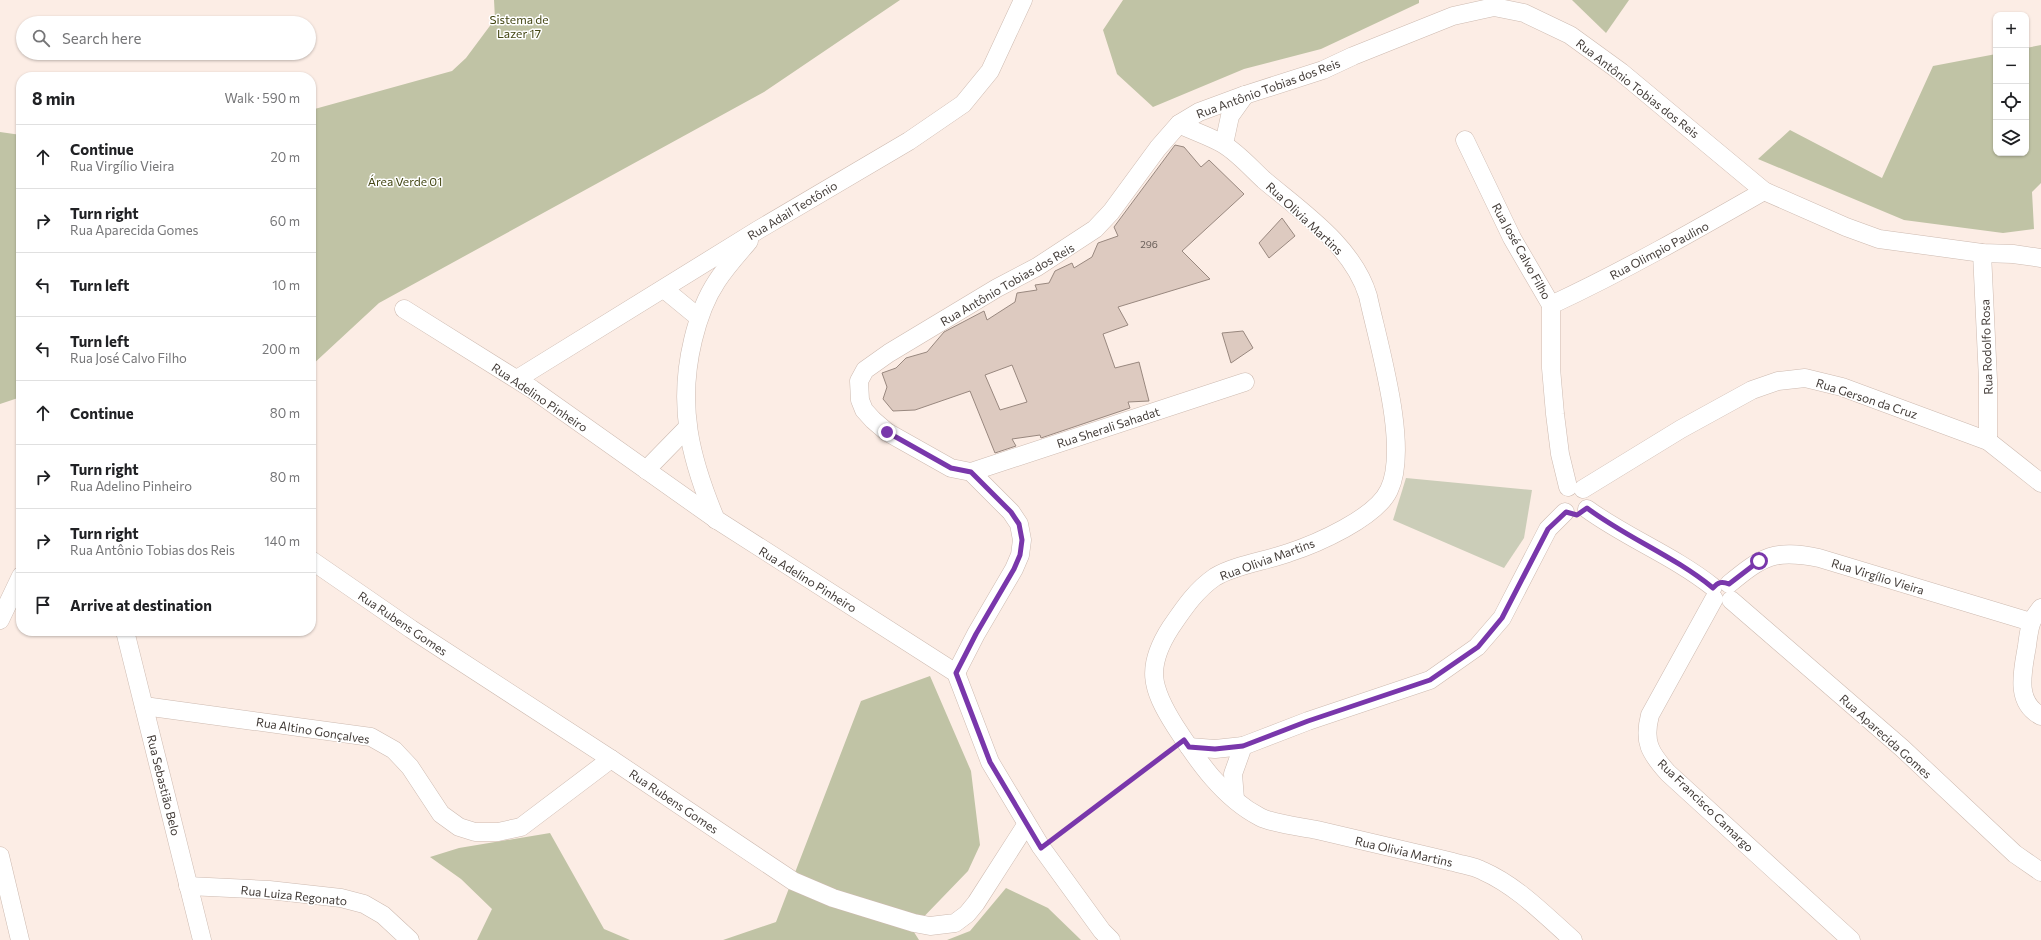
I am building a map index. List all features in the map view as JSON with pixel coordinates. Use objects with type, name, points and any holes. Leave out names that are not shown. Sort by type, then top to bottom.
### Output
[{"type":"street","name":"Rua Adail Teotônio","points":[[517,379],[758,230],[909,141],[963,104],[990,71],[1023,0]]},
{"type":"street","name":"Rua Antônio Tobias dos Reis","points":[[971,472],[951,468],[887,432],[873,420],[864,410],[860,400],[859,381],[865,370],[889,353],[979,298],[1037,267],[1095,229],[1111,212],[1158,148],[1179,124],[1199,112],[1245,95],[1323,70],[1353,56],[1453,16],[1494,7],[1524,13],[1570,35],[1621,72],[1764,191],[1846,227],[1879,239],[1982,253],[2013,254],[2041,258]]},
{"type":"street","points":[[1224,144],[1230,116],[1245,95]]},
{"type":"street","name":"Rua Olivia Martins","points":[[1179,124],[1224,144],[1334,241],[1352,263],[1363,280],[1392,406],[1396,435],[1396,462],[1390,489],[1379,505],[1368,514],[1333,534],[1289,553],[1217,576],[1192,597],[1161,643],[1154,664],[1154,684],[1162,703],[1186,743],[1207,772],[1235,799],[1261,818],[1482,870],[1524,897],[1573,940]]},
{"type":"street","name":"Rua José Calvo Filho","points":[[1465,140],[1512,238],[1551,305],[1552,368],[1555,414],[1560,454],[1576,488]]},
{"type":"street","name":"Rua Olimpio Paulino","points":[[1551,305],[1595,285],[1685,237],[1764,191]]},
{"type":"street","points":[[717,520],[701,484],[687,428],[685,406],[687,364],[698,317],[716,281],[758,230]]},
{"type":"street","name":"Rua Rodolfo Rosa","points":[[1982,253],[1987,359],[1988,441]]},
{"type":"street","points":[[664,288],[698,317]]},
{"type":"street","name":"Rua Adelino Pinheiro","points":[[404,309],[517,379],[717,520],[956,673]]},
{"type":"street","name":"Rua Gerson da Cruz","points":[[1576,488],[1752,390],[1778,380],[1805,378],[1842,387],[1988,441],[2041,483]]},
{"type":"street","name":"Rua Sherali Sahadat","points":[[971,472],[1245,382]]},
{"type":"street","points":[[646,470],[687,428]]},
{"type":"street","points":[[971,472],[1011,512],[1019,524],[1022,540],[1020,555],[1014,569],[976,634],[956,673],[990,762],[1026,825],[1041,848],[1102,931],[1111,940]]},
{"type":"street","points":[[1576,488],[1589,498],[1587,508],[1577,515],[1566,512],[1562,508],[1560,499],[1564,490],[1576,488]]},
{"type":"street","name":"Rua Aparecida Gomes","points":[[1587,508],[1607,523],[1694,572],[1722,593],[1902,748],[2015,854],[2041,872]]},
{"type":"street","points":[[1186,743],[1215,749],[1243,746],[1308,721],[1430,680],[1478,647],[1502,618],[1548,529],[1566,512]]},
{"type":"street","name":"Rua Virgílio Vieira","points":[[1722,593],[1750,567],[1770,556],[1786,553],[1819,558],[2036,615]]},
{"type":"street","name":"Rua Rubens Gomes","points":[[316,563],[411,629],[611,759],[792,881],[833,898],[914,923],[930,926],[955,923],[967,914],[1026,825]]},
{"type":"street","points":[[0,620],[16,586]]},
{"type":"street","name":"Rua Francisco Camargo","points":[[1722,593],[1650,715],[1646,730],[1648,745],[1657,760],[1668,773],[1851,940]]},
{"type":"street","points":[[2036,615],[2023,667],[2022,684],[2024,696],[2029,708],[2041,716]]},
{"type":"street","name":"Rua Sebastião Belo","points":[[126,636],[202,940]]},
{"type":"street","name":"Rua Altino Gonçalves","points":[[144,706],[371,737],[394,750],[410,767],[441,814],[458,827],[475,832],[498,832],[522,828],[611,759]]},
{"type":"street","points":[[1235,799],[1233,774],[1243,746]]},
{"type":"street","points":[[0,856],[20,940]]},
{"type":"street","name":"Rua Luiza Regonato","points":[[188,886],[269,890],[341,898],[364,904],[383,915],[410,940]]},
{"type":"path","points":[[1041,848],[1186,743]]},
{"type":"green space","name":"Área Verde 01","points":[[494,0],[900,0],[764,92],[379,303],[316,361],[316,109],[452,71],[466,58],[495,19]]},
{"type":"green space","points":[[1123,0],[1419,0],[1419,3],[1321,49],[1244,69],[1153,107],[1117,74],[1103,30]]},
{"type":"green space","points":[[1572,0],[1629,0],[1606,33]]},
{"type":"green space","points":[[2041,45],[2041,183],[2032,192],[2034,229],[2003,233],[1904,220],[1758,159],[1790,130],[1882,178],[1933,66],[1993,55],[1993,156],[2029,156],[2029,47]]},
{"type":"green space","points":[[0,132],[16,134],[16,399],[0,404]]},
{"type":"green space","points":[[1406,478],[1532,490],[1524,538],[1504,568],[1393,520]]},
{"type":"green space","points":[[930,676],[971,771],[980,845],[968,871],[912,929],[919,940],[723,940],[776,922],[861,701]]},
{"type":"green space","points":[[550,833],[604,929],[630,940],[477,940],[492,909],[461,879],[430,857],[459,848]]},
{"type":"green space","points":[[1006,888],[1048,908],[1081,940],[947,940],[970,931]]},
{"type":"building","points":[[1175,145],[1184,147],[1201,167],[1209,160],[1244,194],[1182,251],[1210,279],[1118,307],[1128,325],[1103,334],[1115,368],[1139,362],[1149,401],[1128,402],[1130,408],[1041,438],[1040,435],[1012,439],[1016,446],[995,453],[970,391],[915,410],[893,411],[883,399],[887,387],[882,373],[896,368],[906,358],[927,352],[944,332],[984,311],[987,320],[1015,302],[1017,293],[1037,290],[1035,285],[1049,283],[1055,271],[1072,263],[1074,268],[1092,257],[1098,243],[1118,236],[1114,227]],"holes":[[[1012,365],[1027,402],[1000,410],[985,375]]]},
{"type":"building","points":[[1282,218],[1295,236],[1269,258],[1259,243]]},
{"type":"building","points":[[1243,331],[1253,348],[1231,363],[1222,333]]},
{"type":"route","points":[[887,432],[951,468],[971,472],[1011,512],[1019,524],[1022,540],[1020,555],[1014,569],[976,634],[956,673],[990,762],[1041,848],[1184,740],[1189,747],[1215,749],[1243,746],[1308,721],[1430,680],[1478,647],[1502,618],[1548,529],[1566,512],[1577,515],[1584,512],[1587,508],[1607,523],[1694,572],[1713,588],[1717,583],[1723,581],[1729,584],[1759,561]]},
{"type":"park label","name":"Sistema de Lazer 17","points":[[519,26]]}]
